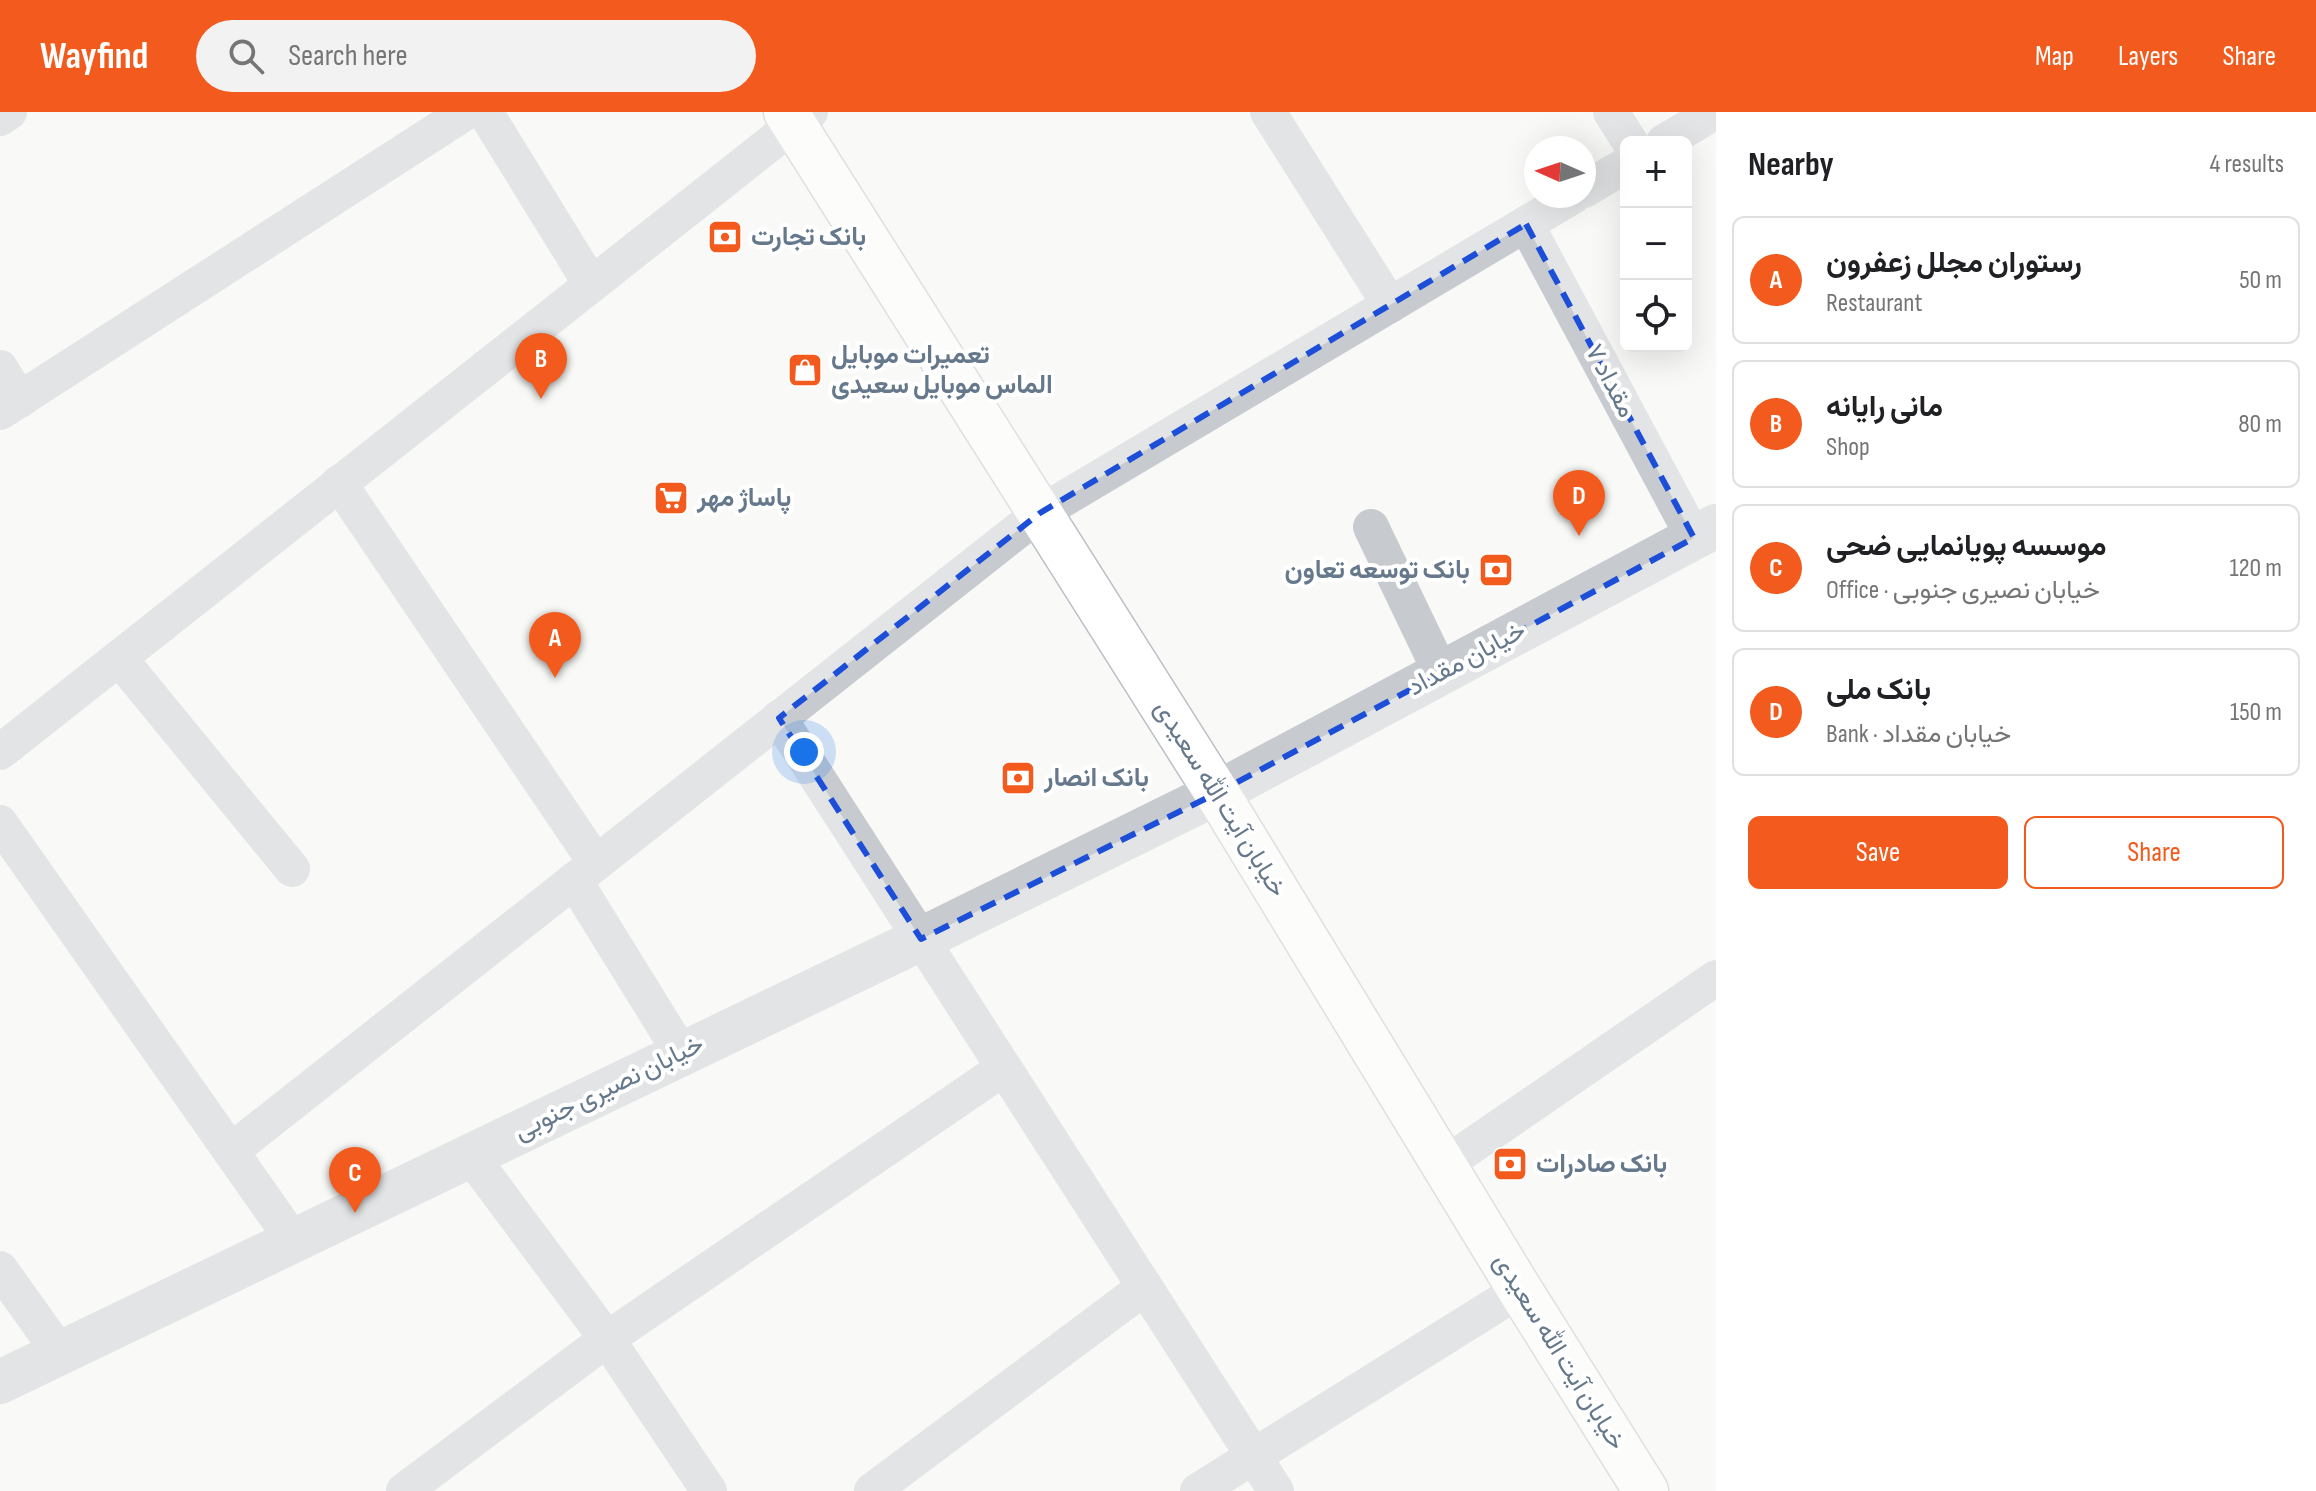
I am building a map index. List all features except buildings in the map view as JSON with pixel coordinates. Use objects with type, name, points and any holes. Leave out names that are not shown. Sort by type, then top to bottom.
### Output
[{"type":"main road","name":"خیابان آیت الله سعیدی","points":[[796,116],[1646,1491]]},
{"type":"street","points":[[0,118],[9,112]]},
{"type":"street","points":[[0,368],[10,406],[466,112]]},
{"type":"street","points":[[485,112],[591,284]]},
{"type":"street","points":[[1268,112],[1390,305]]},
{"type":"street","points":[[1611,112],[1626,136]]},
{"type":"street","points":[[1674,136],[1715,112]]},
{"type":"street","points":[[0,752],[591,284],[796,116]]},
{"type":"street","points":[[1596,183],[1620,169]]},
{"type":"street","points":[[231,1151],[1040,513],[1553,208]]},
{"type":"street","name":"۷ مقداد","points":[[1526,224],[1705,532]]},
{"type":"street","points":[[339,483],[585,871],[681,1053]]},
{"type":"street","points":[[1371,527],[1441,673]]},
{"type":"street","name":"خیابان مقداد","points":[[1217,793],[1705,532]]},
{"type":"street","points":[[119,658],[292,869]]},
{"type":"street","points":[[779,718],[1276,1491]]},
{"type":"street","name":"خیابان نصیری جنوبی","points":[[0,1382],[921,939],[1217,793]]},
{"type":"street","points":[[0,823],[293,1240]]},
{"type":"street","points":[[1444,1165],[1716,978]]},
{"type":"street","points":[[404,1491],[607,1339],[1004,1068]]},
{"type":"street","points":[[470,1155],[607,1339],[709,1491]]},
{"type":"street","points":[[0,1269],[60,1353]]},
{"type":"street","points":[[872,1491],[1145,1287]]},
{"type":"street","points":[[1198,1491],[1520,1290]]},
{"type":"highlighted area","points":[[1526,224],[1694,538],[1217,793],[921,939],[779,718],[1040,513]]},
{"type":"place","name":"بانک تجارت","points":[[725,237]]},
{"type":"place","name":"تعمیرات موبایل الماس موبایل سعیدی","points":[[805,370]]},
{"type":"place","name":"مانی رایانه","points":[[541,399]]},
{"type":"place","name":"پاساژ مهر","points":[[671,498]]},
{"type":"place","name":"بانک ملی","points":[[1579,536]]},
{"type":"place","name":"بانک توسعه تعاون","points":[[1496,570]]},
{"type":"place","name":"رستوران مجلل زعفرون","points":[[555,678]]},
{"type":"place","name":"بانک انصار","points":[[1018,778]]},
{"type":"place","name":"بانک صادرات","points":[[1510,1164]]},
{"type":"place","name":"موسسه پویانمایی ضحی","points":[[355,1213]]}]
